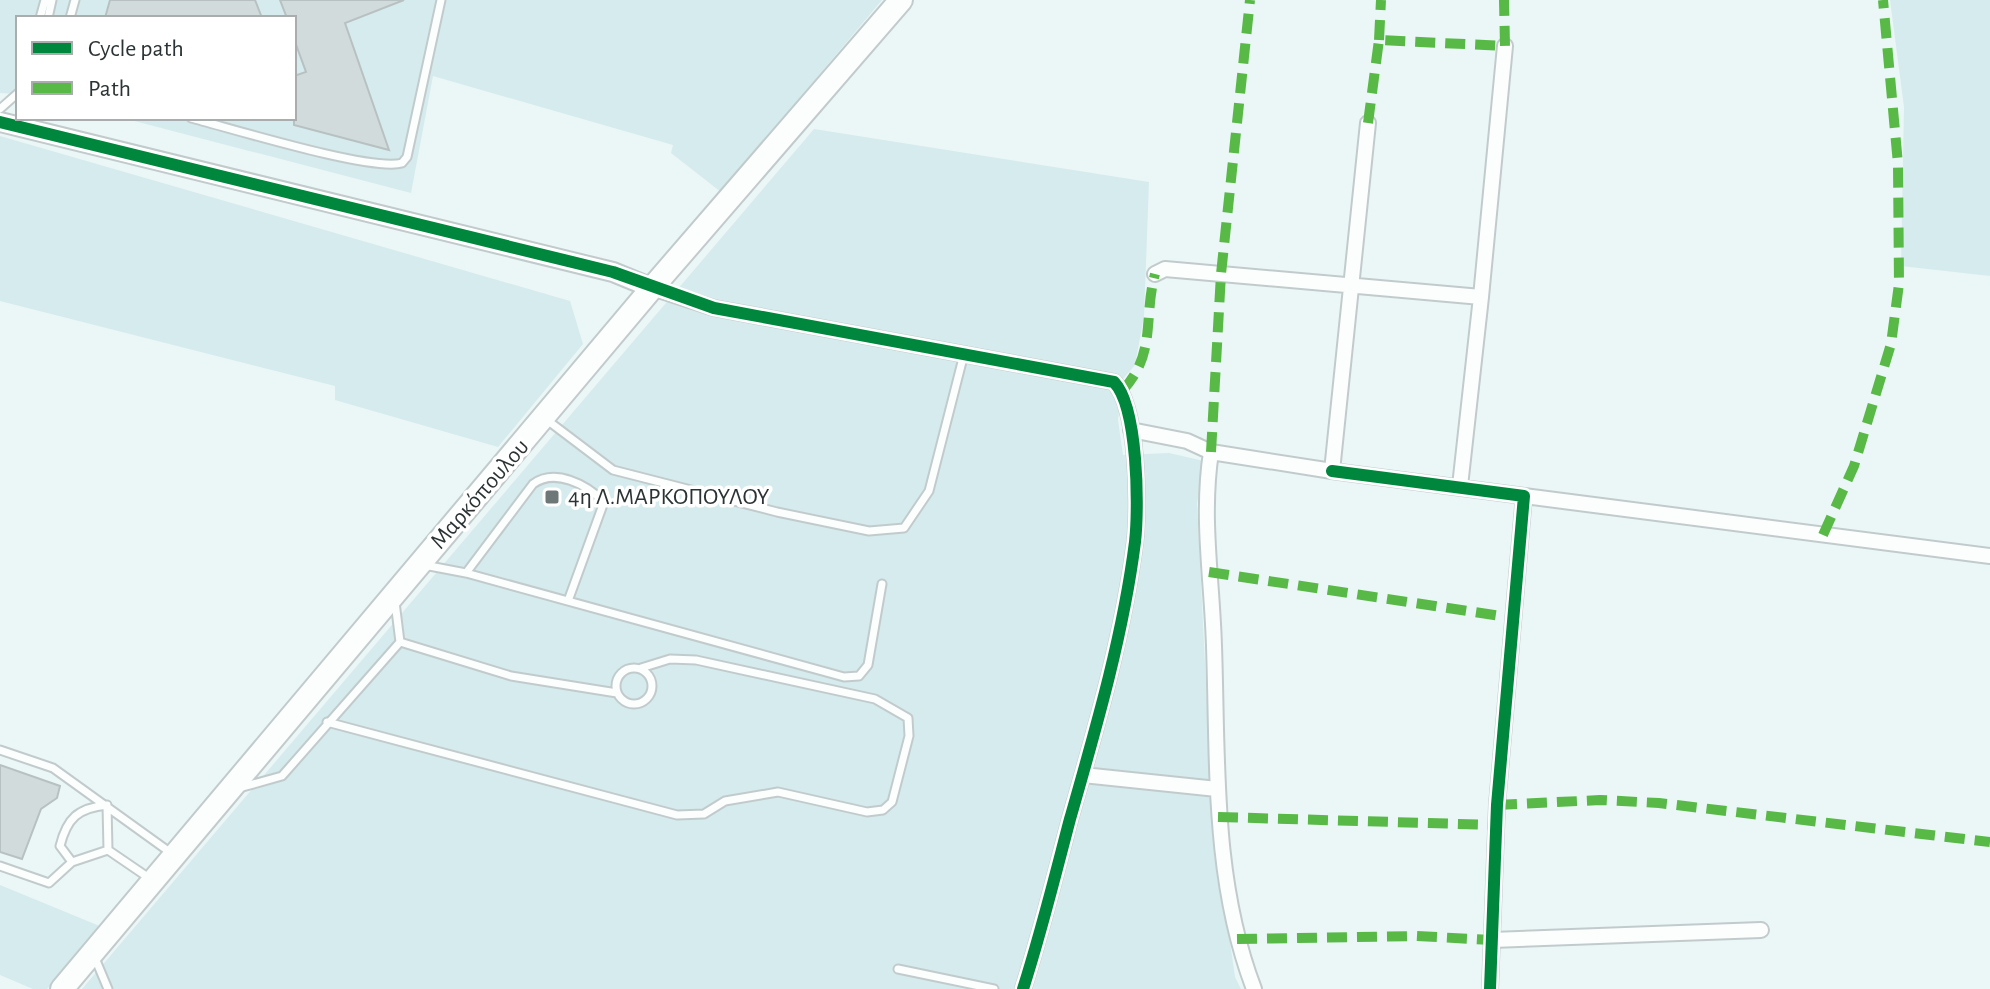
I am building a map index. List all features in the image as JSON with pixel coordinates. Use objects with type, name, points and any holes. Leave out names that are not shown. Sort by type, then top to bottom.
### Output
[{"type":"main road","name":"Μαρκόπουλου","points":[[62,989],[652,288],[901,0]]},
{"type":"street","points":[[1460,486],[1505,46]]},
{"type":"street","points":[[0,122],[42,126],[613,272],[714,308],[1114,382],[1122,391],[1131,430],[1136,538],[1122,619],[1083,775],[1023,989]]},
{"type":"street","points":[[1332,471],[1368,123]]},
{"type":"street","points":[[1155,274],[1165,269],[1481,297]]},
{"type":"street","points":[[1131,430],[1187,441],[1211,452],[1332,471],[1990,556]]},
{"type":"street","points":[[1211,452],[1204,498],[1214,644],[1218,817],[1237,939],[1254,989]]},
{"type":"street","points":[[1490,989],[1497,805],[1524,496]]},
{"type":"street","points":[[1083,775],[1217,789]]},
{"type":"street","points":[[1492,940],[1761,930]]},
{"type":"lane","points":[[199,120],[326,153],[388,165],[402,163],[407,157],[441,0]]},
{"type":"lane","points":[[0,109],[16,95]]},
{"type":"lane","points":[[545,418],[613,470],[777,512],[869,531],[904,528],[929,491],[964,354]]},
{"type":"lane","points":[[466,573],[533,484],[542,477],[554,476],[575,483],[604,502],[568,601]]},
{"type":"lane","points":[[420,564],[466,573],[844,677],[859,676],[868,665],[882,584]]},
{"type":"lane","points":[[230,790],[282,776],[400,642],[394,596]]},
{"type":"lane","points":[[400,642],[511,676],[617,693],[631,704],[648,699],[653,682],[641,668]]},
{"type":"lane","points":[[327,722],[677,815],[704,814],[725,801],[778,792],[867,812],[883,810],[892,802],[909,736],[908,718],[875,699],[696,660],[670,659],[623,671],[616,681],[617,693]]},
{"type":"lane","points":[[0,750],[53,768],[175,855]]},
{"type":"lane","points":[[107,805],[108,850]]},
{"type":"lane","points":[[72,862],[60,846],[65,825],[75,814],[90,806],[107,805]]},
{"type":"lane","points":[[0,866],[49,883],[72,862],[108,850]]},
{"type":"lane","points":[[108,850],[153,881]]},
{"type":"lane","points":[[92,952],[108,989]]},
{"type":"lane","points":[[898,969],[994,989]]},
{"type":"shaded area","points":[[0,0],[882,0],[721,192],[671,153],[673,145],[433,76],[411,193],[131,120],[296,120],[296,16],[16,16],[16,94],[0,93]]},
{"type":"shaded area","points":[[1890,0],[1990,0],[1990,276],[1901,266],[1904,107]]},
{"type":"shaded area","points":[[814,129],[1149,182],[1144,316],[1135,365],[1123,379],[1118,420],[1123,455],[1169,453],[1204,461],[1197,504],[1213,823],[1235,977],[1241,989],[82,989]]},
{"type":"shaded area","points":[[0,136],[570,301],[583,344],[498,447],[335,400],[335,386],[0,301]]},
{"type":"shaded area","points":[[0,885],[102,927],[47,989],[33,989],[0,975]]},
{"type":"building","points":[[110,0],[255,0],[261,16],[106,16]]},
{"type":"building","points":[[280,0],[404,0],[345,23],[389,150],[294,125],[296,75],[306,72],[296,44],[296,16],[286,16]]},
{"type":"building","points":[[0,765],[60,786],[57,798],[41,809],[22,859],[0,852]]},
{"type":"marked path","points":[[1211,452],[1221,274],[1250,0]]},
{"type":"marked path","points":[[1379,40],[1381,0]]},
{"type":"marked path","points":[[1368,123],[1379,40],[1505,46],[1504,0]]},
{"type":"marked path","points":[[1823,535],[1854,466],[1891,344],[1899,284],[1898,164],[1883,0]]},
{"type":"marked path","points":[[1122,391],[1133,377],[1145,349],[1155,274]]},
{"type":"marked path","points":[[1209,572],[1514,618]]},
{"type":"marked path","points":[[1497,805],[1600,800],[1659,803],[1990,842]]},
{"type":"marked path","points":[[1218,817],[1497,825]]},
{"type":"marked path","points":[[1237,939],[1416,936],[1492,940]]},
{"type":"cycle path","points":[[0,122],[613,272],[714,308],[1114,382],[1128,413],[1135,458],[1136,526],[1130,577],[1099,716],[1023,989]]},
{"type":"cycle path","points":[[1332,471],[1524,496],[1497,805],[1490,989]]},
{"type":"place","name":"4η Λ.ΜΑΡΚΟΠΟΥΛΟΥ","points":[[552,497]]}]
